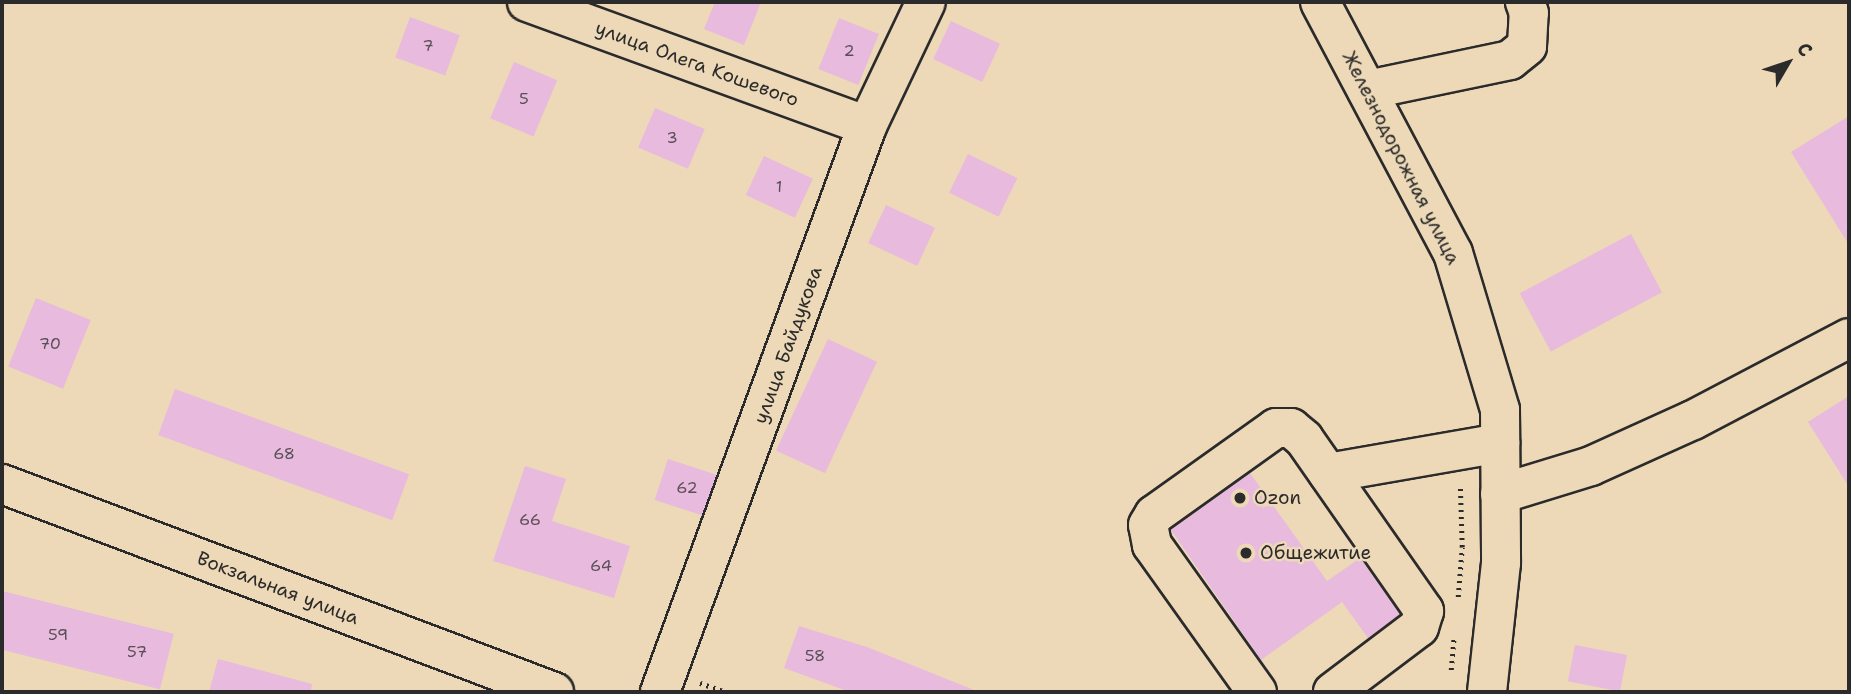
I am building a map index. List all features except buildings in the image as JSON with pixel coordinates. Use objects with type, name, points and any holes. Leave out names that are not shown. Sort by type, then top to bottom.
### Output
[{"type":"street","name":"улица Олега Кошевого","points":[[527,2],[867,126]]},
{"type":"street","name":"улица Байдукова","points":[[660,692],[867,126],[926,2]]},
{"type":"street","name":"Железнодорожная улица","points":[[1320,2],[1453,253],[1500,410],[1502,564],[1487,692]]},
{"type":"street","points":[[1367,90],[1510,60],[1527,46],[1529,13],[1525,2]]},
{"type":"street","points":[[1500,494],[1591,466],[1693,420],[1849,338]]},
{"type":"street","points":[[1256,692],[1152,545],[1148,525],[1154,515],[1276,428],[1291,428],[1328,473],[1424,611],[1419,627],[1333,692]]},
{"type":"street","points":[[1328,473],[1500,443]]},
{"type":"street","name":"Вокзальная улица","points":[[2,484],[554,692]]},
{"type":"path","points":[[1457,450],[1462,547],[1457,601]]},
{"type":"path","points":[[1450,681],[1455,628]]},
{"type":"place","name":"Ozon","points":[[1240,498]]},
{"type":"place","name":"Общежитие","points":[[1246,553]]}]
